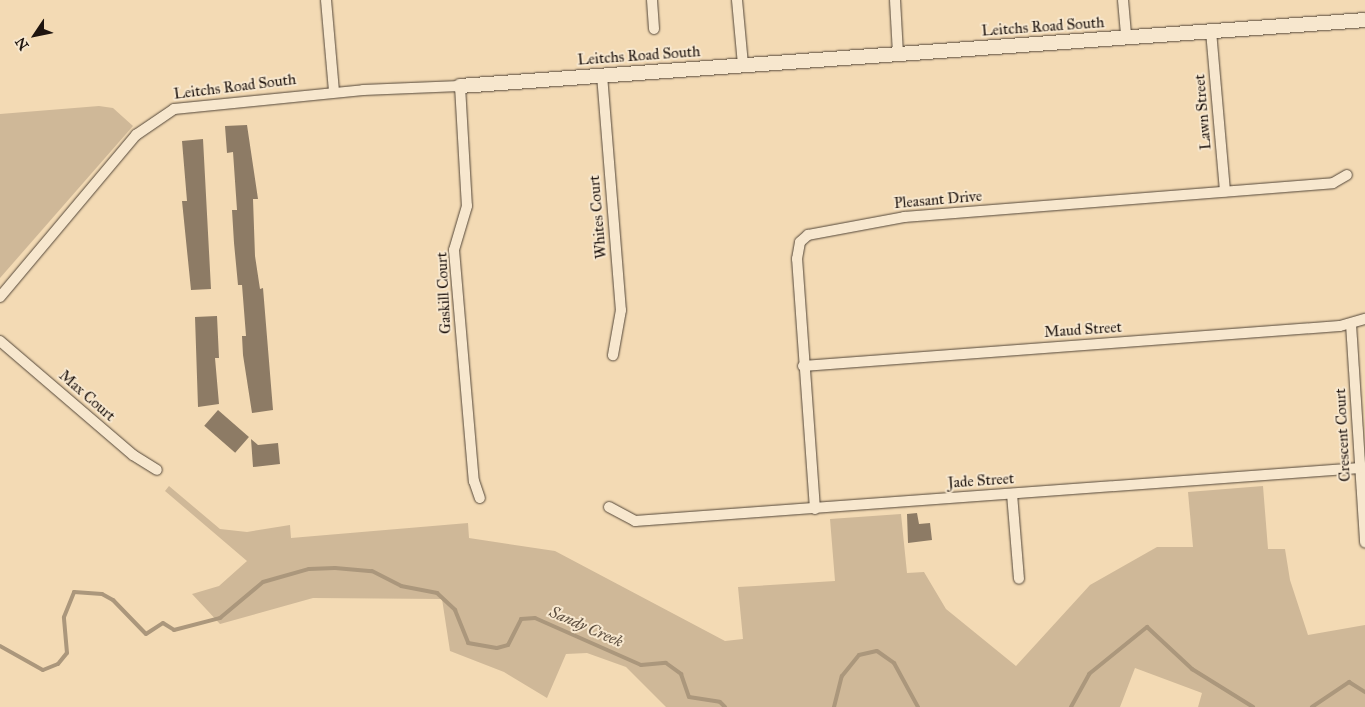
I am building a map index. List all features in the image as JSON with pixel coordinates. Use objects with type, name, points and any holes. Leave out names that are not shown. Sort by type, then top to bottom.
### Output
[{"type":"street","points":[[326,0],[334,92]]},
{"type":"street","points":[[652,0],[654,29]]},
{"type":"street","points":[[737,0],[743,65]]},
{"type":"street","points":[[895,0],[898,53]]},
{"type":"street","points":[[1123,0],[1126,37]]},
{"type":"street","name":"Leitchs Road South","points":[[0,297],[136,135],[158,117],[174,110],[217,103],[334,92],[460,86],[1365,20]]},
{"type":"street","name":"Lawn Street","points":[[1211,31],[1225,191]]},
{"type":"street","name":"Whites Court","points":[[602,75],[621,310],[613,356]]},
{"type":"street","name":"Gaskill Court","points":[[460,86],[467,206],[454,250],[474,481],[480,498]]},
{"type":"street","name":"Pleasant Drive","points":[[815,509],[803,366],[797,259],[800,242],[808,235],[904,217],[1333,183],[1347,174]]},
{"type":"street","name":"Maud Street","points":[[803,366],[1351,324],[1365,319]]},
{"type":"street","name":"Crescent Court","points":[[1351,324],[1365,543]]},
{"type":"street","name":"Max Court","points":[[0,341],[133,455],[157,470]]},
{"type":"street","name":"Jade Street","points":[[609,507],[635,521],[1360,468]]},
{"type":"street","points":[[1012,494],[1019,579]]},
{"type":"shaded area","points":[[99,106],[113,108],[133,126],[0,278],[0,114]]},
{"type":"shaded area","points":[[169,486],[220,529],[247,532],[290,525],[291,538],[468,523],[469,538],[555,551],[725,641],[743,639],[738,587],[835,581],[830,519],[901,514],[907,573],[924,572],[946,609],[1016,666],[1090,585],[1157,547],[1193,547],[1188,492],[1263,486],[1268,549],[1285,549],[1290,580],[1308,635],[1365,625],[1365,707],[1198,707],[1202,693],[1135,668],[1120,707],[666,707],[626,667],[587,653],[566,654],[547,698],[504,672],[450,651],[442,599],[313,598],[220,624],[192,594],[219,586],[247,561],[165,491]]},
{"type":"building","points":[[247,125],[258,199],[253,199],[255,256],[260,289],[263,288],[273,410],[252,413],[243,355],[242,336],[246,336],[242,285],[238,285],[234,243],[232,210],[237,210],[233,152],[227,153],[225,126]]},
{"type":"building","points":[[203,139],[211,289],[191,290],[182,201],[187,201],[182,141]]},
{"type":"building","points":[[217,316],[219,358],[215,358],[219,404],[198,407],[195,317]]},
{"type":"building","points":[[218,410],[249,437],[235,453],[204,426]]},
{"type":"building","points":[[251,439],[258,445],[278,443],[280,464],[253,467]]},
{"type":"building","points":[[917,513],[919,524],[930,523],[932,540],[908,543],[907,514]]},
{"type":"waterway","name":"Sandy Creek","points":[[0,646],[43,670],[58,664],[67,653],[64,617],[74,592],[102,594],[113,600],[146,634],[163,623],[174,630],[220,618],[263,582],[309,569],[335,568],[372,571],[401,586],[437,593],[455,610],[468,643],[497,648],[508,645],[521,619],[535,618],[641,665],[666,663],[681,674],[689,697],[720,702],[725,707]]},
{"type":"waterway","name":"Sandy Creek","points":[[1071,707],[1089,674],[1147,627],[1192,669],[1253,707]]},
{"type":"waterway","name":"Sandy Creek","points":[[834,707],[842,676],[859,655],[877,651],[894,663],[918,707]]},
{"type":"waterway","name":"Sandy Creek","points":[[1312,707],[1349,682],[1365,692]]}]
